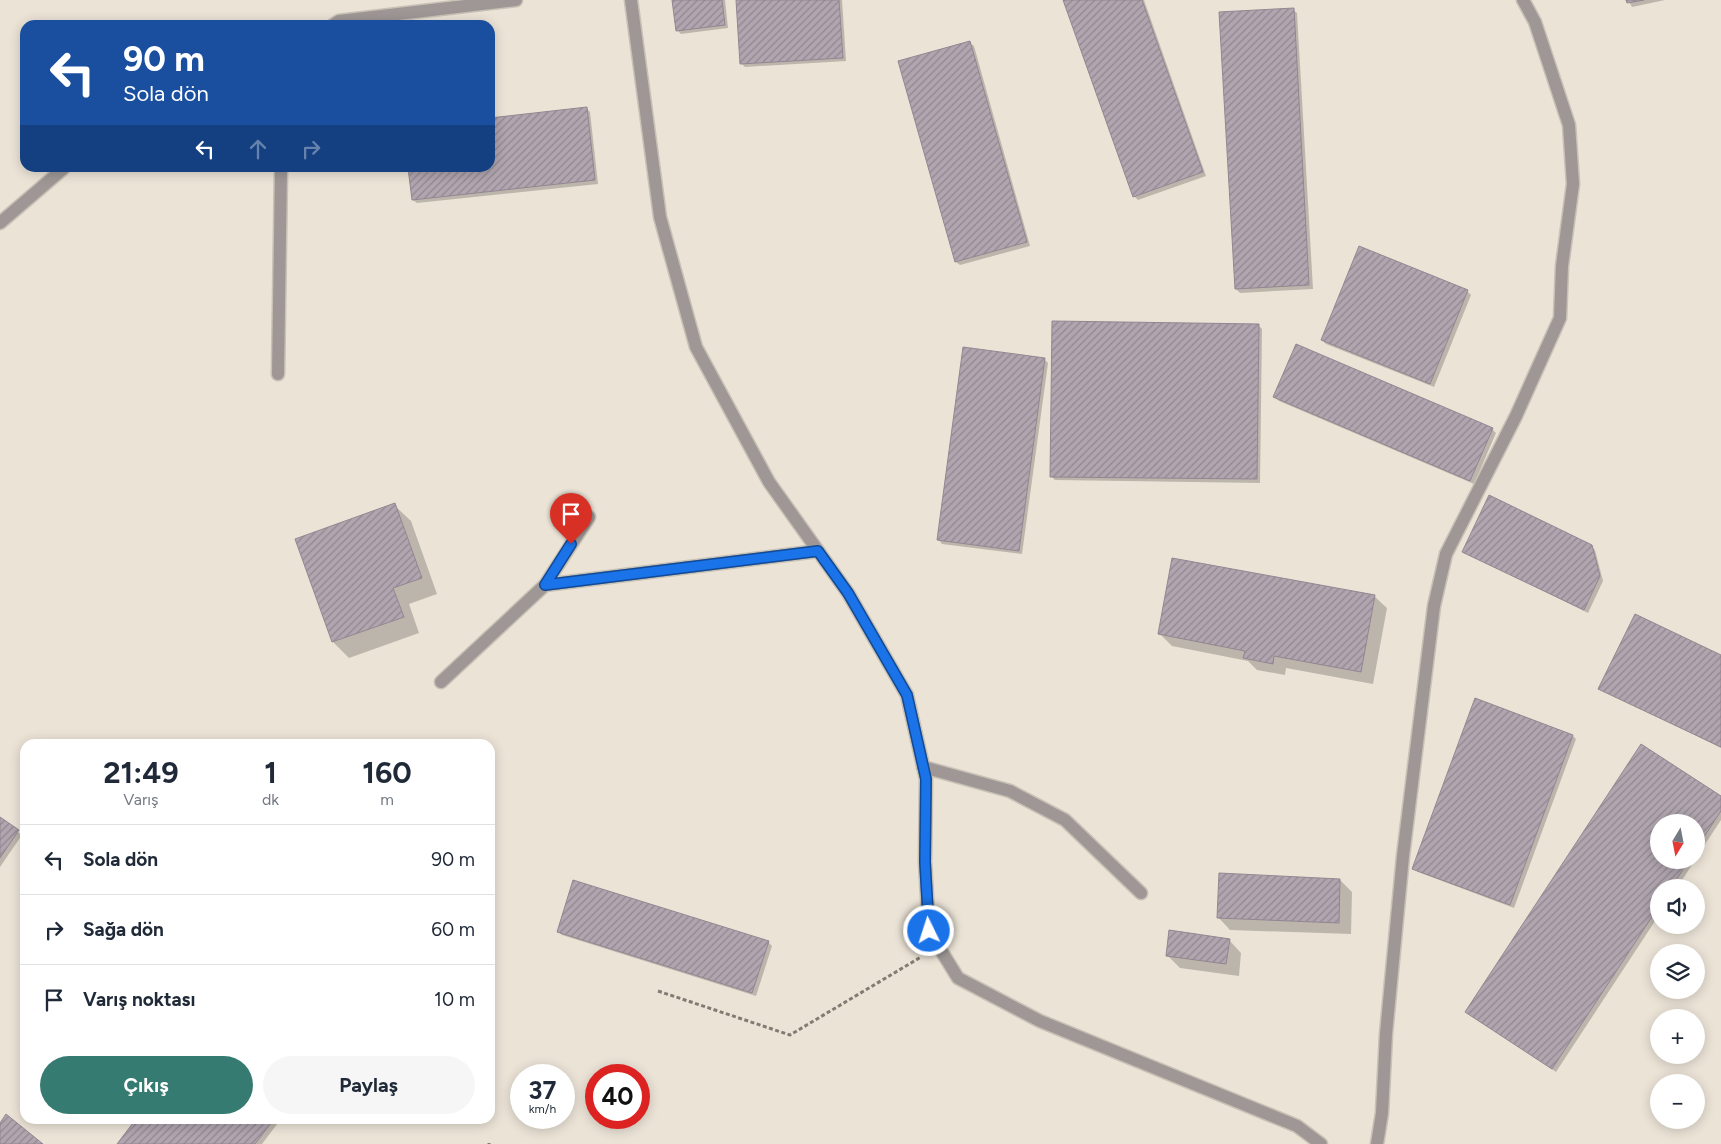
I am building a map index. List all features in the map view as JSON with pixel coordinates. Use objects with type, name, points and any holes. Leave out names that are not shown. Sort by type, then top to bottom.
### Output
[{"type":"street","points":[[355,20],[516,0]]},
{"type":"street","points":[[631,0],[660,217],[696,347],[769,482],[848,593],[907,695],[926,779],[925,862],[929,931],[938,946],[958,978],[1032,1017],[1298,1126],[1321,1144]]},
{"type":"street","points":[[1377,1144],[1382,1113],[1386,1024],[1401,874],[1434,606],[1446,554],[1516,416],[1560,318],[1562,266],[1573,184],[1569,125],[1535,22],[1524,0]]},
{"type":"street","points":[[0,223],[59,172]]},
{"type":"street","points":[[278,374],[281,172]]},
{"type":"street","points":[[441,682],[545,585],[589,517]]},
{"type":"street","points":[[545,585],[818,551]]},
{"type":"street","points":[[923,767],[1010,791],[1065,820],[1141,893]]},
{"type":"path","points":[[658,991],[790,1035],[938,946]]},
{"type":"building","points":[[672,0],[722,0],[725,25],[676,31]]},
{"type":"building","points":[[736,0],[839,0],[843,58],[740,64]]},
{"type":"building","points":[[1063,0],[1142,0],[1203,172],[1133,197]]},
{"type":"building","points":[[1626,0],[1644,0],[1627,3]]},
{"type":"building","points":[[1294,8],[1309,285],[1235,289],[1219,12]]},
{"type":"building","points":[[970,41],[1027,242],[955,262],[898,61]]},
{"type":"building","points":[[587,107],[595,180],[412,200],[408,172],[495,172],[495,117]]},
{"type":"building","points":[[1359,246],[1468,290],[1430,384],[1321,340]]},
{"type":"building","points":[[1052,321],[1259,324],[1257,479],[1050,477]]},
{"type":"building","points":[[1296,344],[1493,428],[1470,481],[1273,397]]},
{"type":"building","points":[[963,347],[1045,358],[1019,551],[937,540]]},
{"type":"building","points":[[1489,495],[1592,545],[1600,576],[1584,610],[1462,552]]},
{"type":"building","points":[[395,503],[422,578],[393,588],[404,617],[332,642],[295,539]]},
{"type":"building","points":[[1172,558],[1375,595],[1361,672],[1274,656],[1273,664],[1243,658],[1245,651],[1158,634]]},
{"type":"building","points":[[1635,614],[1721,655],[1721,747],[1598,689]]},
{"type":"building","points":[[1475,698],[1573,735],[1510,905],[1412,869]]},
{"type":"building","points":[[1641,744],[1721,796],[1721,811],[1705,835],[1705,814],[1650,814],[1650,869],[1683,869],[1677,879],[1650,879],[1650,920],[1552,1069],[1465,1012]]},
{"type":"building","points":[[0,817],[19,830],[0,858]]},
{"type":"building","points":[[1219,873],[1340,879],[1339,923],[1217,918]]},
{"type":"building","points":[[573,880],[769,941],[752,993],[557,932]]},
{"type":"building","points":[[1169,930],[1230,939],[1226,964],[1166,956]]},
{"type":"building","points":[[6,1114],[43,1144],[0,1144],[0,1123]]},
{"type":"building","points":[[132,1124],[270,1124],[255,1144],[117,1144]]},
{"type":"route","points":[[571,544],[545,585],[818,551],[848,593],[907,695],[926,779],[925,862],[929,931]]}]
